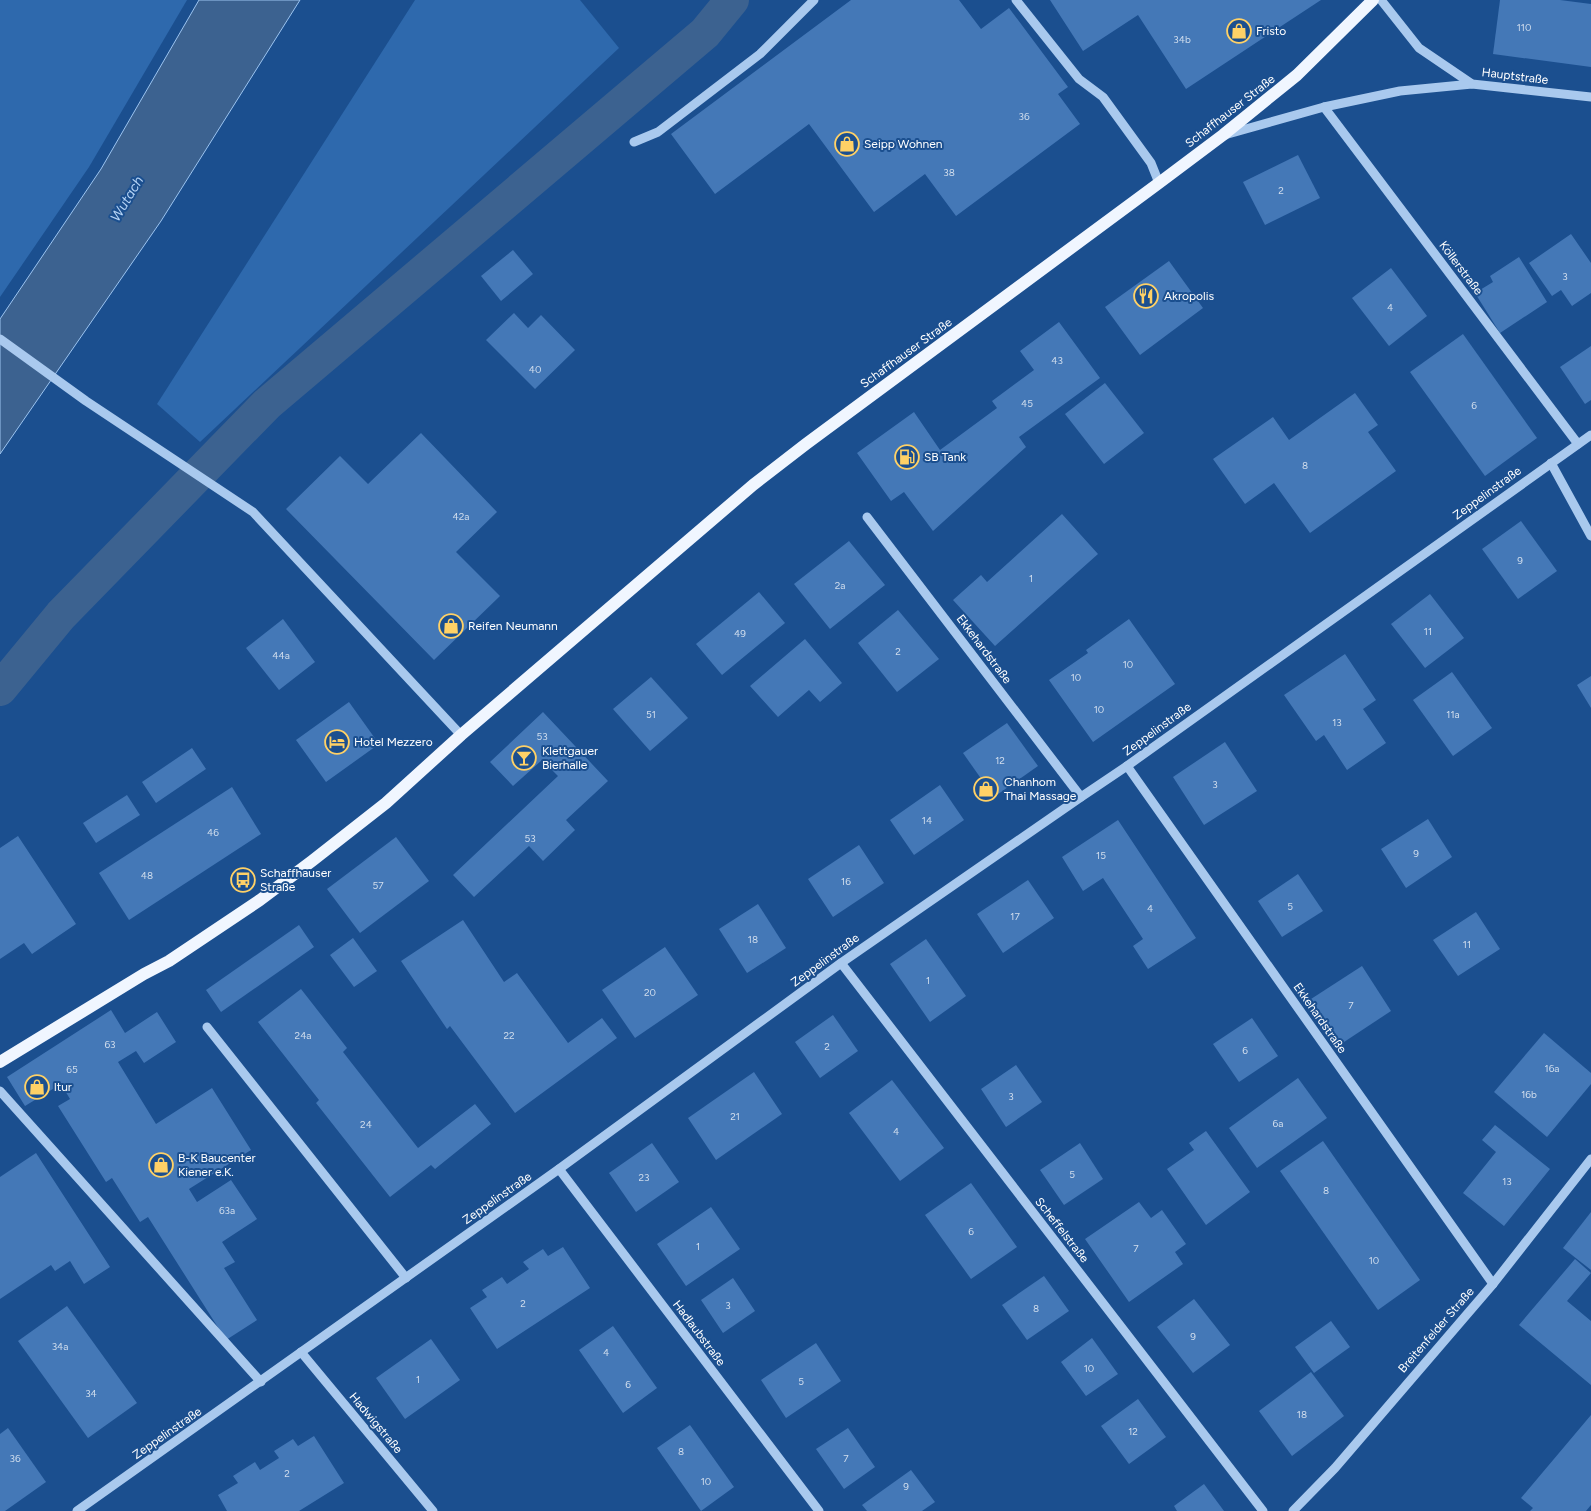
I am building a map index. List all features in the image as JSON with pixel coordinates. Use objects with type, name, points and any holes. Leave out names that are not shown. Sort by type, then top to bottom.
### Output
[{"type":"main road","name":"Schaffhauser Straße","points":[[0,1062],[144,974],[169,961],[260,900],[312,861],[386,803],[461,735],[752,485],[1223,135],[1297,75],[1373,0]]},
{"type":"street","points":[[634,142],[658,132],[760,54],[814,0]]},
{"type":"street","points":[[1016,0],[1079,79],[1103,97],[1151,163],[1160,183]]},
{"type":"street","name":"Hauptstraße","points":[[1381,0],[1419,48],[1472,84],[1591,98]]},
{"type":"street","points":[[1223,135],[1324,107],[1400,91],[1472,84]]},
{"type":"street","name":"Köllerstraße","points":[[1324,107],[1578,444]]},
{"type":"street","points":[[0,339],[86,401],[253,512],[461,735]]},
{"type":"street","name":"Zeppelinstraße","points":[[77,1511],[559,1169],[841,963],[1127,766],[1591,435]]},
{"type":"street","points":[[1551,463],[1591,536]]},
{"type":"street","name":"Ekkehardstraße","points":[[868,517],[1081,797]]},
{"type":"street","name":"Ekkehardstraße","points":[[1127,766],[1492,1284]]},
{"type":"street","name":"Scheffelstraße","points":[[841,963],[1264,1511]]},
{"type":"street","points":[[207,1028],[406,1278]]},
{"type":"street","points":[[0,1091],[261,1382]]},
{"type":"street","name":"Breitenfelder Straße","points":[[1293,1511],[1335,1468],[1492,1284],[1591,1159]]},
{"type":"street","name":"Hadlaubstraße","points":[[559,1169],[819,1511]]},
{"type":"street","name":"Hadwigstraße","points":[[301,1352],[433,1511]]},
{"type":"shaded area","points":[[0,0],[187,0],[89,167],[0,297]]},
{"type":"shaded area","points":[[415,0],[580,0],[619,48],[200,442],[157,404]]},
{"type":"water","name":"Wutach","points":[[199,0],[300,0],[161,221],[0,454],[0,319],[101,169]]},
{"type":"building","points":[[851,0],[959,0],[981,29],[1009,8],[1068,87],[1058,94],[1080,124],[956,216],[925,174],[874,212],[809,124],[715,194],[671,134]]},
{"type":"building","points":[[1050,0],[1321,0],[1186,89],[1138,15],[1083,51]]},
{"type":"building","points":[[1500,0],[1560,0],[1591,4],[1591,67],[1493,54]]},
{"type":"building","points":[[1298,155],[1320,198],[1265,225],[1243,182]]},
{"type":"building","points":[[1571,234],[1591,263],[1591,293],[1572,306],[1561,290],[1552,296],[1529,263]]},
{"type":"building","points":[[513,250],[533,274],[501,301],[481,276]]},
{"type":"building","points":[[1519,257],[1547,302],[1500,333],[1475,293],[1493,282],[1490,276]]},
{"type":"building","points":[[1169,261],[1203,308],[1140,355],[1105,307]]},
{"type":"building","points":[[1391,268],[1427,316],[1389,346],[1352,298]]},
{"type":"building","points":[[514,313],[528,328],[541,315],[575,350],[535,389],[486,340]]},
{"type":"building","points":[[1059,322],[1100,378],[1019,437],[1026,447],[933,531],[904,492],[891,501],[857,453],[914,412],[940,450],[997,408],[992,401],[1034,370],[1020,351]]},
{"type":"building","points":[[1463,334],[1537,438],[1485,476],[1410,372]]},
{"type":"building","points":[[1591,346],[1591,400],[1585,404],[1560,367]]},
{"type":"building","points":[[1105,383],[1144,433],[1104,464],[1065,414]]},
{"type":"building","points":[[1355,393],[1378,425],[1368,432],[1396,471],[1310,533],[1274,483],[1245,504],[1213,459],[1273,417],[1289,440]]},
{"type":"building","points":[[421,433],[497,512],[456,552],[500,596],[434,660],[286,509],[340,456],[368,484]]},
{"type":"building","points":[[1062,514],[1098,554],[995,646],[953,600],[981,575],[987,582]]},
{"type":"building","points":[[1521,521],[1557,571],[1518,599],[1482,549]]},
{"type":"building","points":[[849,541],[885,585],[830,629],[794,584]]},
{"type":"building","points":[[759,592],[785,623],[722,675],[696,644]]},
{"type":"building","points":[[1430,594],[1464,638],[1425,668],[1391,624]]},
{"type":"building","points":[[898,610],[939,659],[897,692],[858,643]]},
{"type":"building","points":[[283,619],[315,662],[279,690],[246,648]]},
{"type":"building","points":[[1129,619],[1175,684],[1093,742],[1049,680],[1088,653],[1086,650]]},
{"type":"building","points":[[805,639],[842,683],[820,702],[809,690],[778,717],[750,686]]},
{"type":"building","points":[[1345,654],[1376,700],[1363,709],[1386,743],[1347,770],[1324,735],[1316,741],[1284,695]]},
{"type":"building","points":[[1452,672],[1492,728],[1453,756],[1413,700]]},
{"type":"building","points":[[1591,676],[1591,708],[1577,685]]},
{"type":"building","points":[[651,677],[688,718],[650,751],[613,709]]},
{"type":"building","name":"Hotel Mezzero","points":[[349,702],[379,744],[326,782],[296,740]]},
{"type":"building","points":[[543,712],[608,781],[566,820],[575,830],[543,861],[529,846],[474,897],[453,875],[558,776],[542,760],[513,786],[490,762]]},
{"type":"building","points":[[1007,723],[1038,766],[994,797],[963,753]]},
{"type":"building","points":[[1225,742],[1257,791],[1204,825],[1173,777]]},
{"type":"building","points":[[192,748],[206,769],[156,803],[142,782]]},
{"type":"building","points":[[940,785],[964,820],[914,855],[890,820]]},
{"type":"building","points":[[232,787],[261,834],[129,920],[99,873]]},
{"type":"building","points":[[127,795],[140,815],[96,843],[83,823]]},
{"type":"building","points":[[1428,819],[1452,857],[1406,888],[1381,849]]},
{"type":"building","points":[[1118,820],[1196,938],[1148,969],[1133,946],[1143,939],[1103,878],[1083,891],[1062,857]]},
{"type":"building","points":[[18,836],[76,924],[32,954],[24,943],[0,959],[0,848]]},
{"type":"building","points":[[396,837],[429,881],[360,933],[327,889]]},
{"type":"building","points":[[859,845],[884,883],[833,917],[808,879]]},
{"type":"building","points":[[1298,874],[1323,911],[1282,937],[1258,901]]},
{"type":"building","points":[[1028,880],[1054,918],[1003,953],[977,914]]},
{"type":"building","points":[[758,904],[786,948],[747,973],[719,929]]},
{"type":"building","points":[[1476,912],[1500,949],[1458,976],[1433,940]]},
{"type":"building","points":[[463,920],[504,982],[517,973],[568,1043],[602,1018],[617,1038],[515,1113],[450,1026],[447,1029],[401,961]]},
{"type":"building","points":[[299,925],[314,947],[221,1012],[206,990]]},
{"type":"building","points":[[353,938],[377,971],[354,987],[330,955]]},
{"type":"building","points":[[926,939],[966,996],[930,1022],[890,964]]},
{"type":"building","points":[[665,947],[698,995],[635,1038],[602,990]]},
{"type":"building","points":[[1362,966],[1391,1011],[1341,1044],[1311,999]]},
{"type":"building","points":[[301,989],[347,1048],[343,1052],[418,1148],[475,1104],[491,1124],[435,1169],[431,1165],[390,1197],[316,1103],[319,1100],[258,1022]]},
{"type":"building","points":[[111,1010],[125,1033],[157,1012],[176,1042],[144,1063],[136,1051],[118,1062],[156,1124],[212,1088],[251,1150],[189,1189],[197,1202],[231,1180],[257,1219],[222,1242],[235,1262],[224,1268],[257,1320],[226,1340],[148,1217],[140,1222],[112,1178],[106,1182],[58,1106],[70,1099],[61,1084],[25,1106],[7,1077]]},
{"type":"building","points":[[833,1015],[858,1051],[820,1078],[795,1042]]},
{"type":"building","points":[[1252,1018],[1278,1056],[1239,1082],[1213,1044]]},
{"type":"building","points":[[1544,1033],[1591,1073],[1591,1084],[1547,1137],[1494,1092]]},
{"type":"building","points":[[1016,1065],[1042,1102],[1006,1127],[981,1089]]},
{"type":"building","points":[[754,1072],[782,1114],[716,1160],[688,1118]]},
{"type":"building","points":[[1298,1078],[1327,1118],[1257,1168],[1229,1128]]},
{"type":"building","points":[[892,1080],[944,1148],[900,1181],[849,1113]]},
{"type":"building","points":[[1495,1125],[1550,1169],[1504,1226],[1463,1193],[1496,1152],[1482,1140]]},
{"type":"building","points":[[1206,1131],[1250,1192],[1206,1225],[1167,1169],[1194,1150],[1189,1143]]},
{"type":"building","points":[[1323,1141],[1420,1280],[1378,1310],[1280,1171]]},
{"type":"building","points":[[652,1143],[679,1182],[636,1212],[609,1173]]},
{"type":"building","points":[[1080,1143],[1103,1179],[1064,1205],[1040,1170]]},
{"type":"building","points":[[36,1153],[110,1267],[84,1284],[70,1261],[55,1271],[51,1265],[0,1299],[0,1177]]},
{"type":"building","points":[[971,1183],[1017,1247],[971,1279],[925,1215]]},
{"type":"building","points":[[1139,1202],[1151,1218],[1162,1210],[1186,1244],[1175,1252],[1183,1264],[1129,1302],[1085,1239]]},
{"type":"building","points":[[711,1207],[740,1249],[686,1286],[657,1244]]},
{"type":"building","points":[[1591,1212],[1591,1270],[1563,1248]]},
{"type":"building","points":[[563,1247],[590,1288],[497,1349],[470,1308],[487,1297],[482,1290],[502,1277],[507,1284],[529,1269],[523,1262],[543,1249],[548,1256]]},
{"type":"building","points":[[1575,1259],[1591,1273],[1567,1301],[1591,1321],[1591,1385],[1519,1325]]},
{"type":"building","points":[[1044,1276],[1069,1311],[1027,1340],[1002,1305]]},
{"type":"building","points":[[733,1278],[755,1311],[723,1333],[701,1300]]},
{"type":"building","points":[[1194,1299],[1230,1345],[1193,1373],[1157,1327]]},
{"type":"building","points":[[67,1306],[137,1403],[88,1438],[18,1341]]},
{"type":"building","points":[[1331,1321],[1350,1347],[1314,1373],[1295,1347]]},
{"type":"building","points":[[613,1326],[657,1388],[623,1413],[579,1350]]},
{"type":"building","points":[[1092,1338],[1118,1374],[1086,1396],[1061,1362]]},
{"type":"building","points":[[431,1339],[460,1380],[405,1419],[376,1378]]},
{"type":"building","points":[[816,1343],[841,1381],[786,1418],[761,1380]]},
{"type":"building","points":[[1311,1372],[1344,1416],[1292,1456],[1259,1411]]},
{"type":"building","points":[[1138,1399],[1166,1437],[1129,1464],[1101,1426]]},
{"type":"building","points":[[1591,1415],[1591,1505],[1586,1511],[1530,1511],[1533,1508],[1521,1498]]},
{"type":"building","points":[[690,1425],[734,1487],[701,1511],[657,1448]]},
{"type":"building","points":[[8,1428],[46,1482],[5,1511],[0,1511],[0,1434]]},
{"type":"building","points":[[848,1428],[875,1467],[844,1489],[816,1449]]},
{"type":"building","points":[[314,1436],[344,1483],[299,1511],[227,1511],[218,1495],[238,1483],[233,1476],[255,1462],[260,1470],[279,1458],[274,1451],[293,1439],[298,1446]]},
{"type":"building","points":[[911,1470],[935,1502],[922,1511],[867,1511],[862,1505]]},
{"type":"building","points":[[1204,1484],[1224,1511],[1177,1511],[1174,1506]]},
{"type":"waterway","points":[[0,689],[61,615],[267,404],[705,33],[732,0]]},
{"type":"place","name":"Fristo","points":[[1239,31]]},
{"type":"place","name":"Seipp Wohnen","points":[[847,144]]},
{"type":"place","name":"Akropolis","points":[[1146,296]]},
{"type":"place","name":"SB Tank","points":[[907,457]]},
{"type":"place","name":"Reifen Neumann","points":[[451,626]]},
{"type":"place","name":"Hotel Mezzero","points":[[337,742]]},
{"type":"place","name":"Klettgauer Bierhalle","points":[[524,758]]},
{"type":"place","name":"Chanhom Thai Massage","points":[[986,789]]},
{"type":"place","name":"Schaffhauser Straße","points":[[243,880]]},
{"type":"place","name":"ltur","points":[[37,1087]]},
{"type":"place","name":"B-K Baucenter Kiener e.K.","points":[[161,1165]]}]
